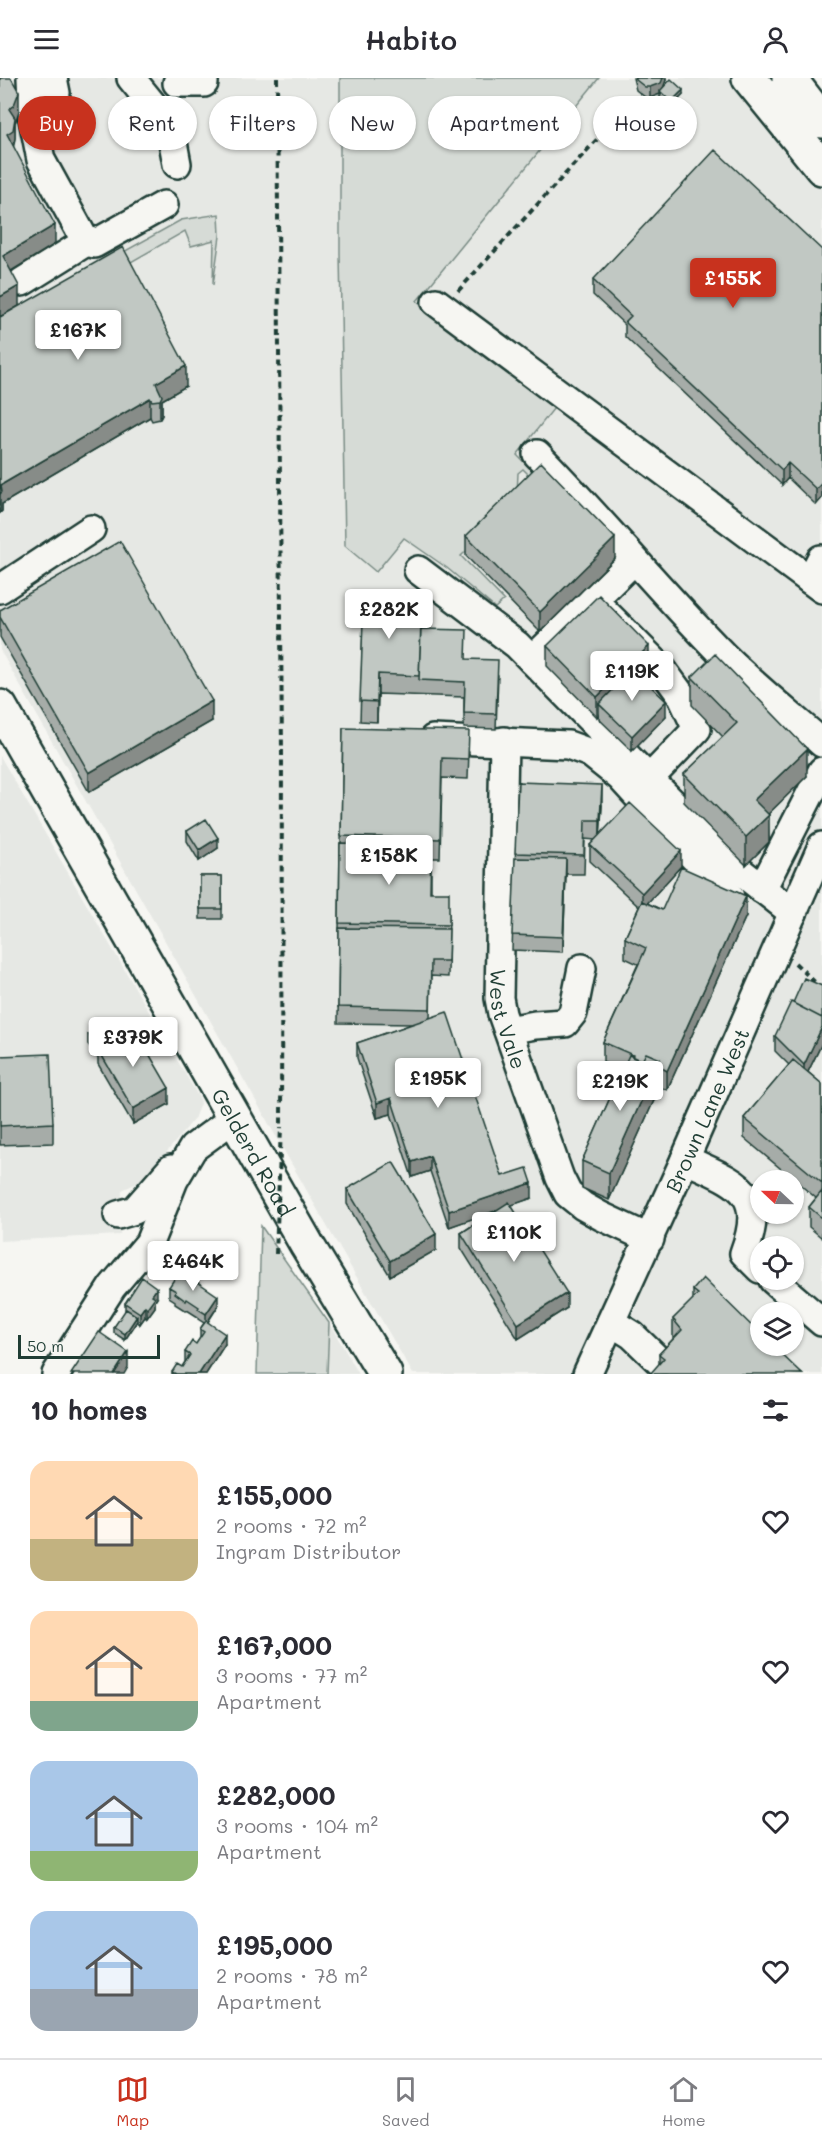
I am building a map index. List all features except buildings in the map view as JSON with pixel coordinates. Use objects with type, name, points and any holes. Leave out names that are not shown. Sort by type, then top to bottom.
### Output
[{"type":"main road","points":[[749,78],[822,168]]},
{"type":"main road","points":[[789,78],[822,121]]},
{"type":"main road","name":"Gelderd Road","points":[[5,728],[385,1374]]},
{"type":"street","points":[[31,78],[33,119],[41,160],[86,242]]},
{"type":"street","points":[[130,78],[170,126],[177,164]]},
{"type":"street","points":[[177,83],[204,83],[204,78]]},
{"type":"street","points":[[22,282],[86,242],[94,244],[164,205]]},
{"type":"street","points":[[440,304],[818,576]]},
{"type":"street","points":[[537,454],[575,493],[633,561],[703,676],[697,729],[650,779]]},
{"type":"street","points":[[0,589],[91,529]]},
{"type":"street","points":[[532,660],[633,561]]},
{"type":"street","points":[[418,570],[517,645],[740,871],[793,913]]},
{"type":"street","points":[[593,600],[662,669],[703,676],[822,743]]},
{"type":"street","points":[[408,738],[567,745],[590,753],[620,777],[730,897]]},
{"type":"street","name":"West Vale","points":[[504,741],[499,998],[508,1030],[560,1178],[568,1194],[601,1216],[650,1239]]},
{"type":"street","points":[[762,889],[822,771]]},
{"type":"street","name":"Brown Lane West","points":[[587,1374],[650,1239],[822,846]]},
{"type":"street","points":[[508,1030],[565,1023],[573,1014],[582,968]]},
{"type":"street","points":[[118,1215],[135,1210],[181,1157],[234,1118]]},
{"type":"street","points":[[56,1374],[112,1287],[149,1243],[174,1180],[193,1148]]},
{"type":"street","points":[[685,1159],[735,1183],[751,1200],[752,1227],[744,1253],[750,1259]]},
{"type":"street","points":[[785,1290],[822,1322]]},
{"type":"street","points":[[611,1322],[632,1335],[659,1360]]},
{"type":"path","points":[[276,1254],[281,1127],[282,755],[277,78]]},
{"type":"path","points":[[440,304],[593,142]]},
{"type":"path","points":[[778,947],[822,989]]},
{"type":"shaded area","points":[[0,78],[340,78],[340,96],[329,96],[329,150],[340,150],[340,252],[416,301],[540,150],[581,150],[581,100],[599,78],[749,78],[822,168],[822,1374],[413,1374],[0,650]]},
{"type":"shaded area","points":[[340,78],[599,78],[581,100],[581,96],[428,96],[428,150],[540,150],[417,301],[554,408],[517,455],[538,477],[534,480],[523,469],[518,473],[517,494],[521,499],[461,556],[504,600],[495,608],[447,568],[404,538],[376,572],[345,546],[340,150],[416,150],[416,96],[340,96]]},
{"type":"shaded area","points":[[219,214],[220,236],[213,285],[214,240],[191,246],[185,231],[0,337],[0,321],[181,220]]},
{"type":"shaded area","points":[[0,756],[201,1101],[194,1119],[144,1180],[122,1190],[120,1235],[0,1241]]},
{"type":"shaded area","points":[[261,1226],[329,1323],[327,1374],[257,1374]]},
{"type":"shaded area","points":[[329,1323],[359,1374],[327,1374]]}]
